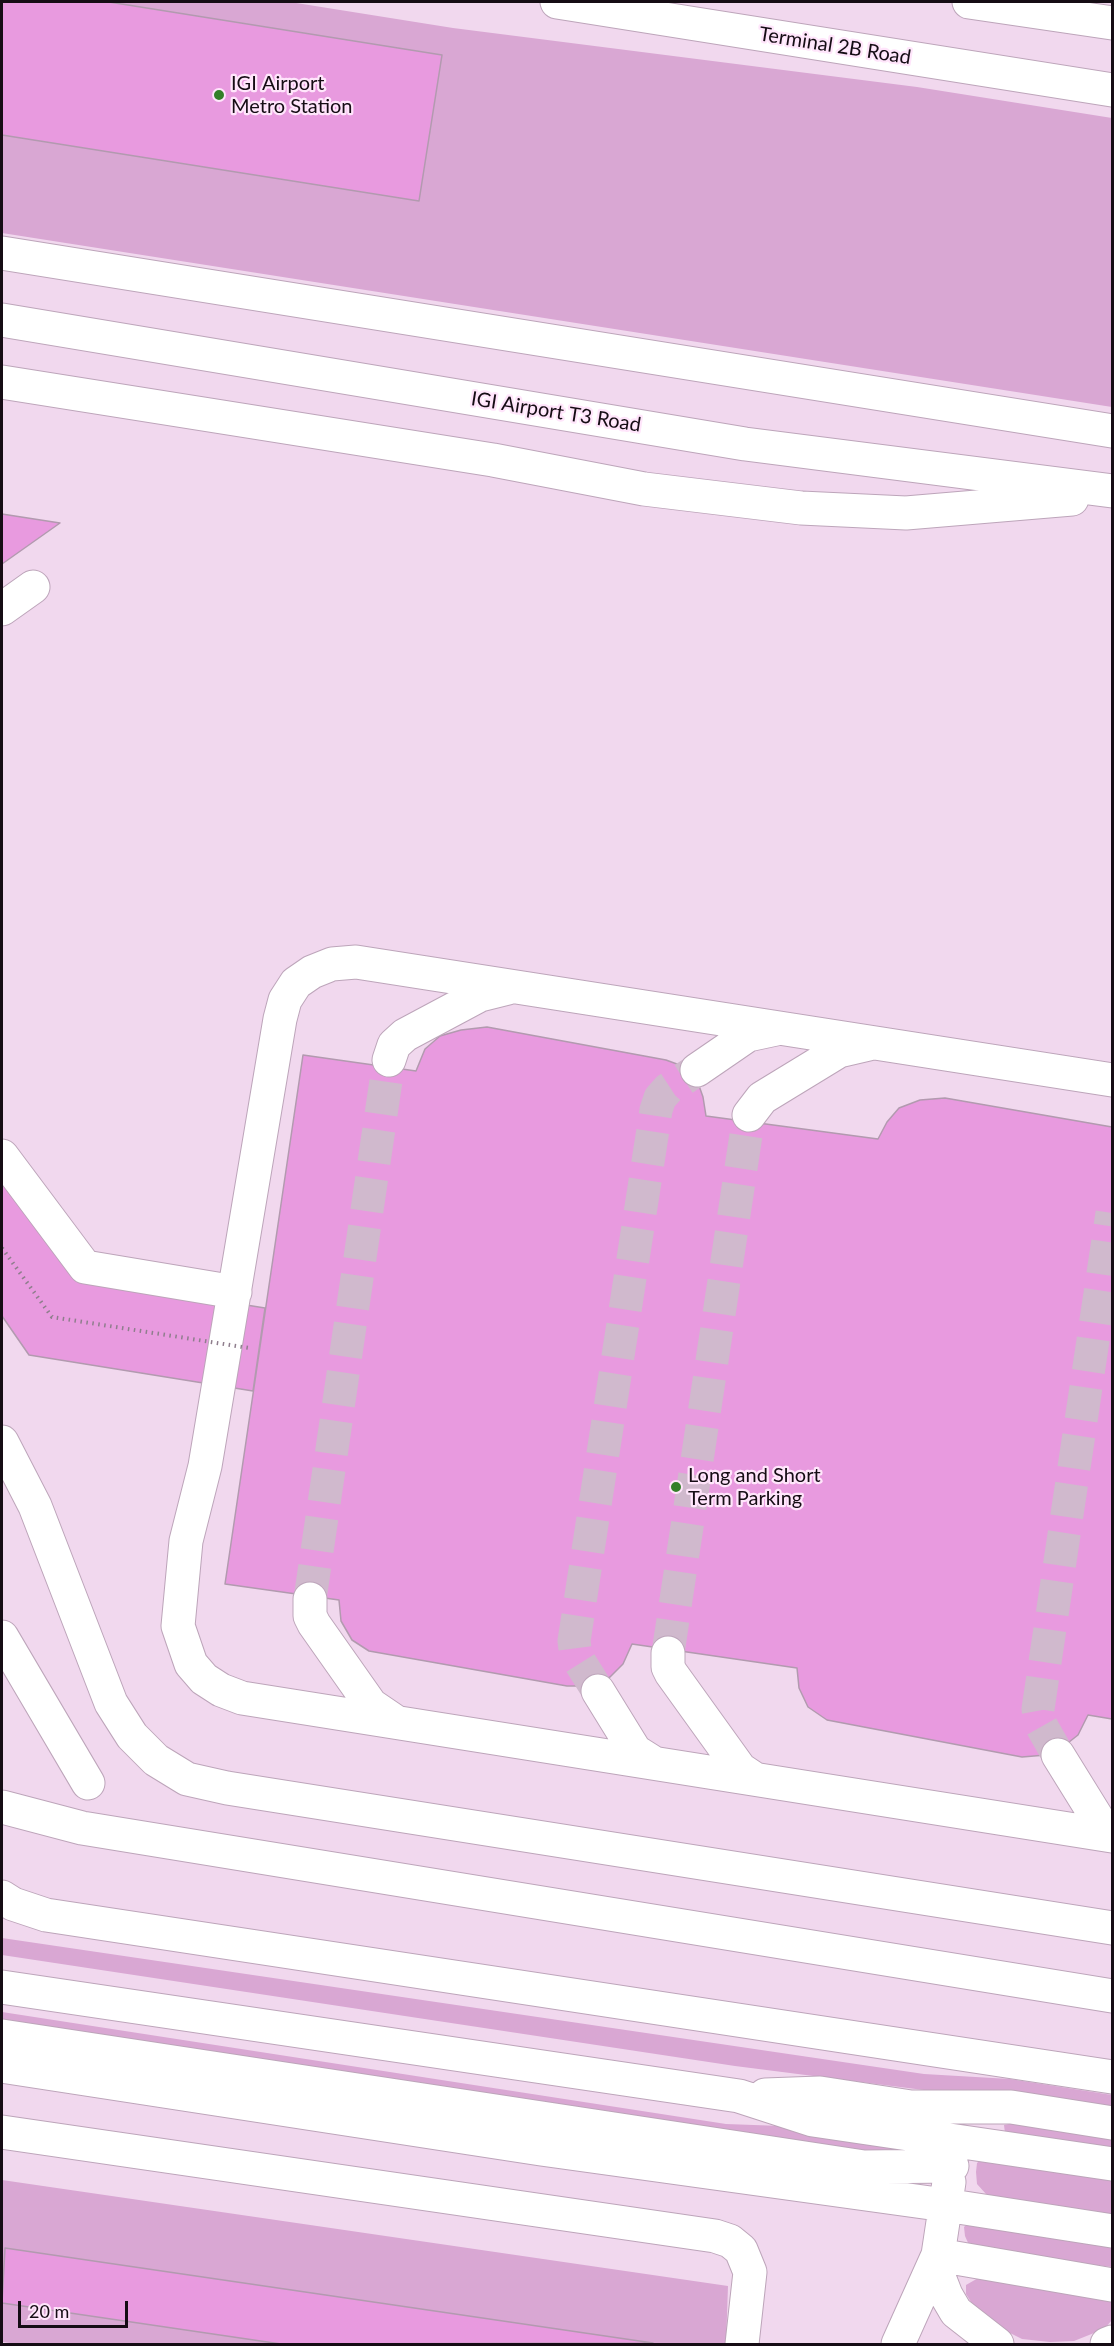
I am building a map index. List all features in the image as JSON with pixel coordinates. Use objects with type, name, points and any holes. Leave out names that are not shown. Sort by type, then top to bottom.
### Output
[{"type":"main road","name":"Terminal 2B Road","points":[[557,2],[1113,90]]},
{"type":"main road","points":[[969,2],[1113,23]]},
{"type":"main road","points":[[2,253],[1113,431]]},
{"type":"main road","name":"IGI Airport T3 Road","points":[[2,320],[745,444],[1113,493]]},
{"type":"main road","points":[[2,382],[493,460],[644,489],[801,508],[906,513],[1113,493]]},
{"type":"main road","points":[[2,609],[33,587]]},
{"type":"main road","points":[[1113,1080],[356,962],[332,964],[312,972],[296,982],[285,1000],[280,1019],[205,1466],[186,1540],[178,1617],[184,1649],[191,1664],[204,1679],[221,1690],[242,1698],[1113,1835]]},
{"type":"main road","points":[[389,1060],[394,1044],[405,1035],[480,995],[495,989],[518,988]]},
{"type":"main road","points":[[697,1070],[748,1035],[781,1028]]},
{"type":"main road","points":[[749,1115],[762,1098],[839,1051],[857,1045],[877,1044]]},
{"type":"main road","points":[[2,1156],[84,1267],[235,1292]]},
{"type":"main road","points":[[2,1442],[35,1506],[111,1703],[140,1744],[156,1760],[187,1779],[227,1788],[1113,1928]]},
{"type":"main road","points":[[310,1599],[310,1616],[314,1624],[371,1705],[381,1714],[398,1723]]},
{"type":"main road","points":[[2,1637],[88,1783]]},
{"type":"main road","points":[[668,1653],[668,1667],[671,1673],[740,1769],[755,1779]]},
{"type":"main road","points":[[598,1690],[635,1751],[654,1763]]},
{"type":"main road","points":[[1058,1755],[1102,1826],[1113,1835]]},
{"type":"main road","points":[[2,1793],[82,1828]]},
{"type":"main road","points":[[2,1807],[82,1828]]},
{"type":"main road","points":[[2,1819],[82,1828],[1113,1996]]},
{"type":"main road","points":[[2,1897],[13,1904],[46,1915],[1113,2077]]},
{"type":"main road","points":[[2,1917],[46,1915]]},
{"type":"main road","points":[[2,1986],[739,2096],[813,2120],[954,2153],[1113,2164]]},
{"type":"main road","points":[[2,2036],[864,2167],[954,2153]]},
{"type":"main road","points":[[2,2066],[541,2149],[945,2205],[1113,2231]]},
{"type":"main road","points":[[739,2096],[820,2093],[911,2107],[1011,2107],[1113,2123]]},
{"type":"main road","points":[[962,2108],[938,2255],[939,2277],[956,2312],[972,2327],[997,2344]]},
{"type":"main road","points":[[2,2132],[715,2236],[730,2241],[741,2250],[750,2271],[742,2344]]},
{"type":"main road","points":[[938,2255],[1113,2285]]},
{"type":"main road","points":[[898,2344],[938,2255]]},
{"type":"main road","points":[[1107,2344],[1113,2342]]},
{"type":"path","points":[[2,1248],[52,1317],[249,1348]]},
{"type":"shaded area","points":[[109,2],[290,2],[453,28],[917,87],[1112,118],[1112,407],[2,233],[2,135],[419,201],[442,55]]},
{"type":"shaded area","points":[[2,1938],[924,2074],[1010,2079],[1112,2095],[1112,2114],[735,2066],[2,1955]]},
{"type":"shaded area","points":[[2,2012],[726,2124],[809,2127],[909,2142],[906,2154],[869,2156],[2,2024]]},
{"type":"shaded area","points":[[1034,2119],[1112,2132],[1112,2150],[1005,2133],[1004,2125]]},
{"type":"shaded area","points":[[987,2154],[1112,2170],[1112,2218],[998,2200],[986,2194],[977,2184],[976,2172],[977,2163]]},
{"type":"shaded area","points":[[2,2180],[728,2286],[726,2344],[18,2344],[2,2342]]},
{"type":"shaded area","points":[[971,2220],[1112,2236],[1112,2267],[978,2250],[969,2245],[965,2236],[964,2227]]},
{"type":"shaded area","points":[[980,2277],[1112,2299],[1112,2320],[1104,2329],[1074,2341],[1050,2342],[1022,2339],[998,2327],[976,2310],[966,2294],[966,2285]]},
{"type":"building","name":"IGI Airport Metro Station","points":[[2,2],[109,2],[442,55],[419,201],[2,135]]},
{"type":"building","points":[[2,514],[60,523],[2,564]]},
{"type":"building","name":"Long and Short Term Parking","points":[[487,1027],[666,1060],[685,1067],[697,1080],[706,1116],[878,1139],[887,1122],[899,1108],[920,1100],[945,1098],[1112,1127],[1112,1719],[1088,1715],[1078,1735],[1064,1746],[1046,1755],[1022,1757],[827,1720],[808,1707],[799,1688],[797,1668],[632,1644],[623,1664],[610,1677],[591,1686],[567,1686],[369,1651],[352,1640],[341,1621],[339,1600],[225,1584],[303,1055],[416,1071],[425,1049],[440,1036],[461,1030]]},
{"type":"building","points":[[2,1176],[78,1278],[265,1308],[253,1391],[29,1355],[2,1316]]},
{"type":"building","points":[[5,2248],[653,2343],[281,2344],[2,2303]]},
{"type":"tunnel","points":[[310,1599],[389,1060]]},
{"type":"tunnel","points":[[598,1691],[576,1656],[574,1641],[656,1110],[660,1098],[668,1089],[697,1070]]},
{"type":"tunnel","points":[[668,1653],[749,1115]]},
{"type":"tunnel","points":[[1058,1755],[1041,1725],[1038,1709],[1112,1213]]},
{"type":"place","name":"IGI Airport Metro Station","points":[[219,95]]},
{"type":"place","name":"Long and Short Term Parking","points":[[676,1487]]}]
